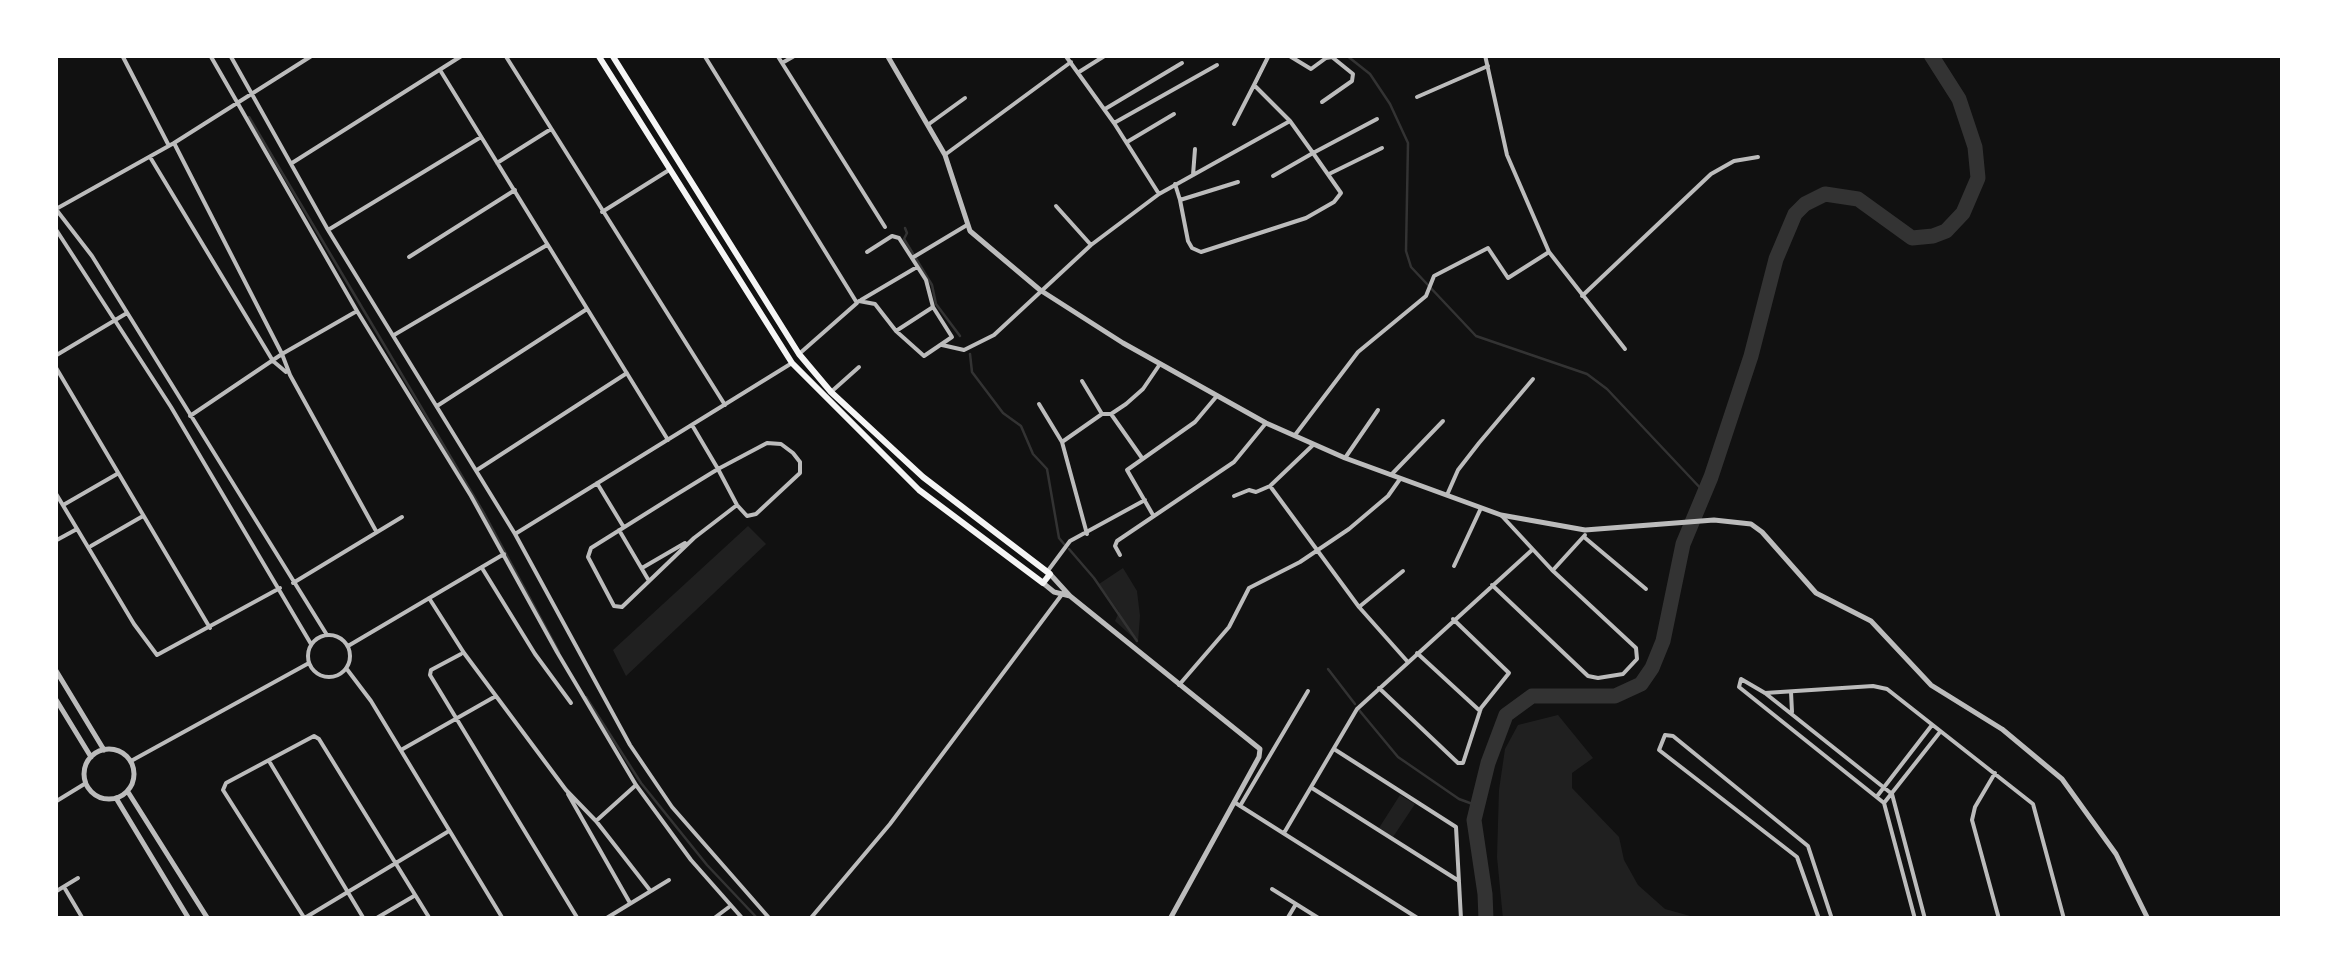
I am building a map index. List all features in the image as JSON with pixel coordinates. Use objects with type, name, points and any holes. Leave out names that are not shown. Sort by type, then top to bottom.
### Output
[{"type":"highway","points":[[598,55],[792,363],[855,430],[934,503],[1043,583],[1048,574],[941,493],[832,392],[799,354],[612,55]]},
{"type":"highway","points":[[934,503],[941,493]]},
{"type":"highway","points":[[1017,566],[1024,556]]},
{"type":"street","points":[[122,55],[376,532]]},
{"type":"street","points":[[210,55],[636,785],[666,829],[743,919]]},
{"type":"street","points":[[230,55],[328,230],[477,470],[641,762],[672,807],[770,919]]},
{"type":"street","points":[[313,55],[171,144],[55,208],[92,256],[327,635]]},
{"type":"street","points":[[292,163],[463,55]]},
{"type":"street","points":[[505,55],[724,404]]},
{"type":"street","points":[[704,55],[858,302]]},
{"type":"street","points":[[778,55],[885,227]]},
{"type":"street","points":[[782,63],[796,55]]},
{"type":"street","points":[[887,55],[945,154],[967,226],[1040,290],[1266,423],[1345,458],[1501,516],[1584,534],[1714,520],[1743,522],[1762,532],[1816,593],[1871,622],[1931,684],[2002,729],[2062,779],[2116,854],[2148,919]]},
{"type":"street","points":[[1066,55],[1159,194]]},
{"type":"street","points":[[1080,72],[1106,55]]},
{"type":"street","points":[[1234,124],[1269,55]]},
{"type":"street","points":[[1288,55],[1311,69],[1332,58],[1353,74],[1352,81],[1322,102]]},
{"type":"street","points":[[1485,55],[1507,156],[1548,252],[1626,349]]},
{"type":"street","points":[[945,154],[1071,62]]},
{"type":"street","points":[[1105,109],[1182,63]]},
{"type":"street","points":[[1114,123],[1218,65]]},
{"type":"street","points":[[1417,97],[1488,66]]},
{"type":"street","points":[[440,70],[668,440]]},
{"type":"street","points":[[1175,184],[1188,241],[1201,252],[1292,224],[1334,202],[1341,192],[1290,121],[1254,85]]},
{"type":"street","points":[[930,124],[965,98]]},
{"type":"street","points":[[1127,142],[1174,114]]},
{"type":"street","points":[[1274,176],[1377,119]]},
{"type":"street","points":[[942,346],[964,350],[978,345],[1011,322],[1040,290],[1159,194],[1290,121]]},
{"type":"street","points":[[498,163],[551,129]]},
{"type":"street","points":[[328,230],[482,137]]},
{"type":"street","points":[[1328,174],[1382,148]]},
{"type":"street","points":[[1193,175],[1195,149]]},
{"type":"street","points":[[149,156],[273,361],[290,375]]},
{"type":"street","points":[[1582,296],[1710,174],[1734,161],[1758,157]]},
{"type":"street","points":[[602,212],[669,170]]},
{"type":"street","points":[[1180,200],[1238,182]]},
{"type":"street","points":[[409,258],[515,190]]},
{"type":"street","points":[[1056,206],[1092,246]]},
{"type":"street","points":[[914,257],[967,226]]},
{"type":"street","points":[[55,228],[280,588],[312,644],[309,663],[326,677],[338,675],[346,668],[350,653],[339,637],[327,635],[312,644]]},
{"type":"street","points":[[858,302],[875,304],[924,356],[953,335],[933,307],[928,285],[914,257],[894,236],[867,252]]},
{"type":"street","points":[[394,336],[547,245]]},
{"type":"street","points":[[1294,436],[1358,352],[1426,296],[1434,276],[1488,248],[1508,278],[1548,252]]},
{"type":"street","points":[[799,354],[858,302],[917,267]]},
{"type":"street","points":[[896,330],[933,307]]},
{"type":"street","points":[[437,406],[588,308]]},
{"type":"street","points":[[190,416],[282,354],[357,311]]},
{"type":"street","points":[[55,356],[127,313]]},
{"type":"street","points":[[514,534],[792,363]]},
{"type":"street","points":[[1062,442],[1102,414],[1111,414],[1143,389],[1160,364]]},
{"type":"street","points":[[55,366],[210,628]]},
{"type":"street","points":[[832,392],[859,367]]},
{"type":"street","points":[[477,470],[627,373]]},
{"type":"street","points":[[1447,494],[1478,442],[1533,379]]},
{"type":"street","points":[[1082,381],[1102,414]]},
{"type":"street","points":[[1153,514],[1127,474],[1129,467],[1195,422],[1216,397]]},
{"type":"street","points":[[1039,404],[1062,442],[1087,534]]},
{"type":"street","points":[[1345,458],[1378,410]]},
{"type":"street","points":[[1111,414],[1142,458]]},
{"type":"street","points":[[1391,475],[1444,421]]},
{"type":"street","points":[[1120,555],[1115,546],[1117,541],[1234,462],[1266,423]]},
{"type":"street","points":[[692,425],[718,470],[737,505],[747,516],[756,514],[799,476],[800,462],[786,447],[771,442],[718,470],[591,548],[588,557],[614,606],[621,608],[694,538],[737,505]]},
{"type":"street","points":[[1234,496],[1270,486],[1313,445]]},
{"type":"street","points":[[63,505],[117,474]]},
{"type":"street","points":[[1180,684],[1229,627],[1249,588],[1317,551],[1372,510],[1400,479]]},
{"type":"street","points":[[597,483],[649,581]]},
{"type":"street","points":[[1270,486],[1359,607],[1407,662]]},
{"type":"street","points":[[55,492],[154,654],[160,656],[280,588]]},
{"type":"street","points":[[1145,500],[1070,541],[1048,574],[1066,593],[1258,747],[1260,754],[1236,804]]},
{"type":"street","points":[[1454,566],[1481,508]]},
{"type":"street","points":[[90,547],[143,516]]},
{"type":"street","points":[[1492,585],[1588,676],[1598,678],[1626,672],[1638,658],[1638,651],[1501,516]]},
{"type":"street","points":[[293,583],[402,517]]},
{"type":"street","points":[[55,541],[78,529]]},
{"type":"street","points":[[1552,570],[1584,534]]},
{"type":"street","points":[[1584,534],[1646,588]]},
{"type":"street","points":[[642,568],[694,538]]},
{"type":"street","points":[[1284,834],[1357,709],[1532,550]]},
{"type":"street","points":[[348,646],[504,554]]},
{"type":"street","points":[[482,568],[535,654],[571,702]]},
{"type":"street","points":[[1359,607],[1403,571]]},
{"type":"street","points":[[1043,583],[1066,593]]},
{"type":"street","points":[[810,919],[890,824],[1066,593]]},
{"type":"street","points":[[429,598],[566,790],[630,903]]},
{"type":"street","points":[[1379,688],[1461,764],[1466,760],[1480,711],[1508,678],[1508,671],[1454,619]]},
{"type":"street","points":[[464,652],[430,673],[578,919]]},
{"type":"street","points":[[1416,653],[1480,711]]},
{"type":"street","points":[[130,761],[309,663]]},
{"type":"street","points":[[346,668],[371,701],[503,919]]},
{"type":"street","points":[[55,669],[104,750]]},
{"type":"street","points":[[1916,919],[1884,803],[1739,687],[1739,681],[1765,693],[1892,794],[1925,919]]},
{"type":"street","points":[[1765,693],[1881,686],[1932,724],[2033,804],[2064,919]]},
{"type":"street","points":[[1170,919],[1236,804],[1308,691]]},
{"type":"street","points":[[1791,692],[1792,715]]},
{"type":"street","points":[[401,750],[496,696]]},
{"type":"street","points":[[55,698],[91,757]]},
{"type":"street","points":[[1878,795],[1932,724]]},
{"type":"street","points":[[1884,803],[1941,732]]},
{"type":"street","points":[[1819,919],[1797,858],[1659,750],[1665,735],[1673,736],[1808,846],[1832,919]]},
{"type":"street","points":[[430,919],[415,895],[396,864],[318,738],[313,736],[226,784],[224,790],[304,919],[349,894],[396,864],[449,831]]},
{"type":"street","points":[[1822,751],[1828,743]]},
{"type":"street","points":[[1334,749],[1456,827],[1461,919]]},
{"type":"street","points":[[104,750],[121,752],[130,761],[134,777],[128,792],[116,798],[97,796],[86,783],[85,770],[91,757],[104,750]]},
{"type":"street","points":[[269,761],[364,919]]},
{"type":"street","points":[[1995,774],[1975,807],[1972,820],[1999,919]]},
{"type":"street","points":[[55,802],[86,783]]},
{"type":"street","points":[[596,821],[636,785]]},
{"type":"street","points":[[1312,788],[1459,881]]},
{"type":"street","points":[[566,790],[596,821],[650,890]]},
{"type":"street","points":[[128,792],[208,919]]},
{"type":"street","points":[[116,798],[189,919]]},
{"type":"street","points":[[1236,804],[1419,919]]},
{"type":"street","points":[[1797,858],[1808,846]]},
{"type":"street","points":[[55,892],[78,878]]},
{"type":"street","points":[[605,919],[669,880]]},
{"type":"street","points":[[64,887],[84,919]]},
{"type":"street","points":[[1272,889],[1320,919]]},
{"type":"street","points":[[375,919],[415,895]]},
{"type":"street","points":[[1288,919],[1296,904]]},
{"type":"street","points":[[714,919],[730,906]]},
{"type":"shaded area","points":[[748,526],[766,544],[626,676],[613,650]]},
{"type":"shaded area","points":[[1123,568],[1137,591],[1138,642],[1115,621],[1119,612],[1099,584]]},
{"type":"shaded area","points":[[1558,715],[1593,758],[1572,773],[1572,788],[1619,837],[1624,860],[1638,885],[1665,909],[1701,919],[1503,919],[1497,857],[1505,749],[1518,725]]},
{"type":"shaded area","points":[[1400,795],[1415,804],[1393,837],[1379,828]]},
{"type":"waterway","points":[[1346,55],[1370,74],[1390,104],[1408,143],[1406,251],[1411,267],[1476,336],[1587,374],[1607,389],[1705,493]]},
{"type":"waterway","points":[[1486,919],[1474,820],[1488,763],[1506,715],[1532,696],[1615,696],[1641,684],[1652,668],[1663,641],[1683,544],[1711,477],[1751,356],[1776,259],[1795,214],[1825,194],[1858,199],[1912,238],[1946,231],[1963,213],[1978,178],[1975,147],[1959,99],[1931,55]]},
{"type":"waterway","points":[[249,117],[485,515],[559,652]]},
{"type":"waterway","points":[[905,228],[904,239],[932,285],[936,304],[960,336]]},
{"type":"waterway","points":[[970,354],[972,372],[1003,413],[1021,426],[1033,454],[1047,469],[1059,538],[1064,544]]},
{"type":"waterway","points":[[1069,549],[1137,641]]},
{"type":"waterway","points":[[1328,669],[1355,704]]},
{"type":"waterway","points":[[586,697],[641,783],[707,865],[758,919]]},
{"type":"waterway","points":[[1359,710],[1398,757],[1459,799],[1478,806]]}]
